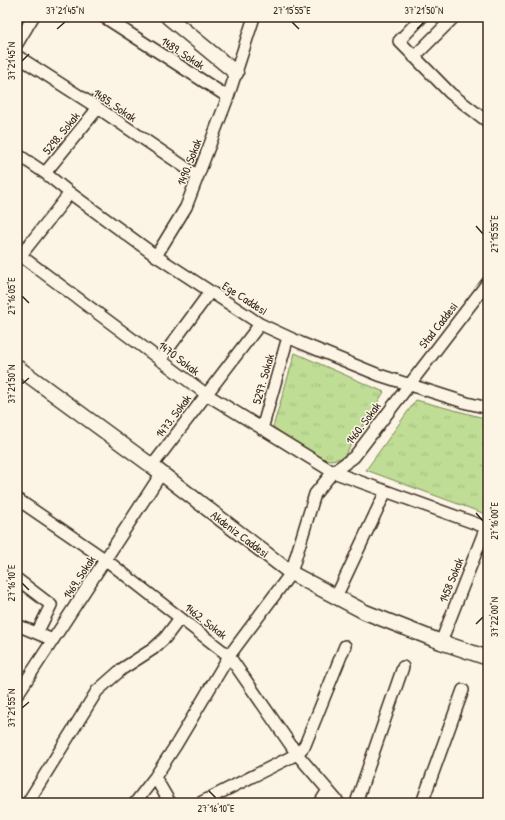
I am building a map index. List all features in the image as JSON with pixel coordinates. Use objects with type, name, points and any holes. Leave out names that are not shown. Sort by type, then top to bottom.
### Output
[{"type":"street","points":[[17,44],[33,17]]},
{"type":"street","name":"1489. Sokak","points":[[104,17],[228,97]]},
{"type":"street","points":[[168,17],[236,72]]},
{"type":"street","name":"1490. Sokak","points":[[156,256],[186,207],[228,97],[254,17]]},
{"type":"street","points":[[422,17],[399,41],[450,93],[488,122]]},
{"type":"street","points":[[414,57],[454,17]]},
{"type":"street","name":"1485. Sokak","points":[[17,56],[98,108],[198,176]]},
{"type":"street","name":"5298. Sokak","points":[[45,173],[98,108]]},
{"type":"street","name":"Ege Caddesi","points":[[17,154],[45,173],[156,256],[260,324],[380,375],[467,403],[488,408]]},
{"type":"street","points":[[18,256],[70,193]]},
{"type":"street","name":"1470 Sokak","points":[[18,256],[206,394],[333,472],[487,528]]},
{"type":"street","name":"Stad Caddesi","points":[[409,384],[488,282]]},
{"type":"street","points":[[160,360],[210,292]]},
{"type":"street","name":"1473. Sokak","points":[[156,470],[206,394],[260,324]]},
{"type":"street","name":"5297. Sokak","points":[[262,429],[288,337]]},
{"type":"street","name":"Akdeniz Caddesi","points":[[17,367],[291,572],[365,612],[441,642],[488,658]]},
{"type":"street","name":"1460. Sokak","points":[[333,472],[354,457],[409,384]]},
{"type":"street","name":"1469. Sokak","points":[[17,695],[106,560],[156,470]]},
{"type":"street","points":[[136,803],[176,745],[230,656],[291,572],[315,494],[333,472]]},
{"type":"street","points":[[336,597],[386,491]]},
{"type":"street","name":"1462. Sokak","points":[[17,499],[106,560],[230,656],[297,754],[339,803]]},
{"type":"street","name":"1458 Sokak","points":[[441,642],[487,528]]},
{"type":"street","points":[[17,579],[52,605],[37,633]]},
{"type":"street","points":[[17,798],[29,803],[97,691],[122,669],[153,649],[165,638],[180,618]]},
{"type":"street","points":[[17,624],[53,640]]},
{"type":"street","points":[[200,803],[297,754],[306,745],[345,646]]},
{"type":"street","points":[[356,803],[402,667]]},
{"type":"street","points":[[422,803],[463,690]]},
{"type":"street","points":[[155,777],[170,803]]},
{"type":"street","points":[[320,803],[328,790]]},
{"type":"green space","points":[[295,353],[384,392],[343,458],[331,460],[319,459],[273,427]]},
{"type":"green space","points":[[416,400],[488,419],[488,515],[366,470]]}]
